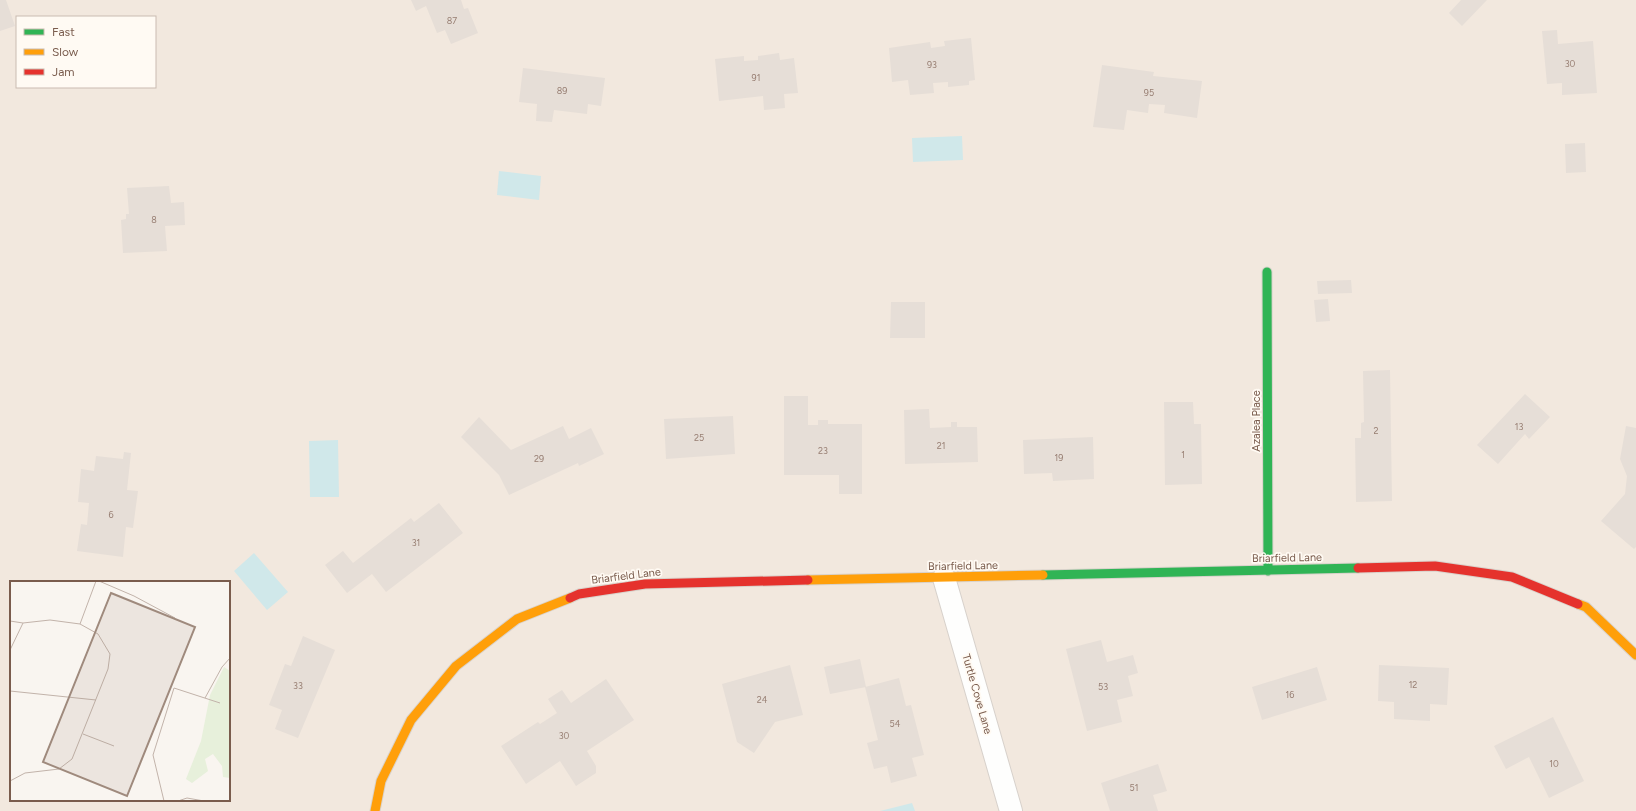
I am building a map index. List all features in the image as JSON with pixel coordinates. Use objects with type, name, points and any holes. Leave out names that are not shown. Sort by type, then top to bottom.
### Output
[{"type":"street","name":"Azalea Place","points":[[1267,272],[1268,571]]},
{"type":"street","name":"Briarfield Lane","points":[[375,811],[381,781],[411,720],[456,666],[516,619],[579,594],[645,584],[1435,566],[1512,577],[1586,607],[1636,654]]},
{"type":"street","name":"Turtle Cove Lane","points":[[944,578],[1011,811]]},
{"type":"shaded area","points":[[0,0],[1636,0],[1636,811],[0,811]]},
{"type":"water","points":[[962,136],[963,160],[913,162],[912,138]]},
{"type":"water","points":[[499,171],[541,176],[539,200],[497,195]]},
{"type":"water","points":[[338,440],[339,497],[310,497],[309,441]]},
{"type":"water","points":[[254,553],[288,592],[267,610],[234,571]]},
{"type":"water","points":[[912,803],[915,811],[880,811]]},
{"type":"building","points":[[0,0],[6,0],[15,26],[0,31]]},
{"type":"building","points":[[411,0],[461,0],[464,9],[468,8],[478,33],[451,44],[445,30],[437,33],[426,6],[416,11]]},
{"type":"building","points":[[1461,0],[1487,0],[1462,26],[1449,13]]},
{"type":"building","points":[[1557,30],[1558,44],[1593,41],[1597,93],[1562,95],[1562,83],[1547,84],[1542,31]]},
{"type":"building","points":[[971,38],[975,80],[969,81],[969,85],[948,87],[948,82],[933,83],[934,93],[910,95],[908,80],[892,82],[889,48],[930,42],[931,48],[945,46],[944,41]]},
{"type":"building","points":[[779,53],[780,60],[794,58],[798,93],[784,94],[785,108],[764,110],[763,96],[719,101],[715,59],[744,56],[744,61],[758,60],[758,56]]},
{"type":"building","points":[[1102,65],[1154,72],[1153,76],[1202,81],[1197,118],[1164,113],[1165,105],[1149,104],[1148,113],[1127,110],[1124,130],[1093,127]]},
{"type":"building","points":[[523,68],[605,78],[601,106],[588,104],[587,114],[554,110],[552,122],[536,121],[537,104],[519,102]]},
{"type":"building","points":[[1585,143],[1586,172],[1566,173],[1565,144]]},
{"type":"building","points":[[169,186],[171,203],[184,202],[185,225],[165,226],[167,251],[123,253],[121,220],[126,219],[126,214],[129,214],[127,188]]},
{"type":"building","points":[[1351,280],[1352,293],[1318,294],[1317,281]]},
{"type":"building","points":[[1328,299],[1330,321],[1316,322],[1314,300]]},
{"type":"building","points":[[891,302],[925,302],[925,338],[890,338]]},
{"type":"building","points":[[1390,370],[1392,501],[1356,502],[1355,438],[1361,438],[1361,423],[1364,422],[1363,371]]},
{"type":"building","points":[[1525,394],[1550,417],[1529,439],[1525,434],[1498,464],[1477,445]]},
{"type":"building","points":[[784,396],[808,396],[808,425],[818,425],[818,420],[828,420],[828,424],[862,424],[862,494],[839,494],[839,475],[784,475]]},
{"type":"building","points":[[1164,402],[1193,402],[1194,424],[1201,424],[1202,484],[1165,485]]},
{"type":"building","points":[[929,409],[930,428],[951,427],[951,422],[957,422],[957,427],[977,427],[978,462],[905,464],[904,410]]},
{"type":"building","points":[[733,416],[735,454],[666,459],[664,419]]},
{"type":"building","points":[[479,417],[511,450],[563,426],[569,439],[591,428],[604,454],[579,466],[578,463],[509,495],[499,475],[461,437]]},
{"type":"building","points":[[1626,426],[1636,428],[1636,547],[1634,549],[1601,521],[1625,494],[1627,476],[1620,459]]},
{"type":"building","points":[[1093,437],[1094,479],[1053,481],[1052,473],[1024,474],[1023,440]]},
{"type":"building","points":[[124,452],[131,453],[127,490],[138,491],[133,528],[126,527],[123,557],[77,551],[81,524],[87,525],[89,503],[78,502],[81,469],[94,471],[96,456],[123,459]]},
{"type":"building","points":[[439,503],[463,533],[386,592],[372,574],[347,593],[325,565],[343,551],[353,563],[411,518],[414,522]]},
{"type":"building","points":[[303,636],[335,650],[298,738],[275,729],[282,710],[269,705],[285,664],[291,666]]},
{"type":"building","points":[[1101,640],[1107,662],[1133,655],[1138,673],[1128,676],[1133,696],[1117,700],[1122,722],[1087,731],[1066,649]]},
{"type":"building","points":[[860,659],[866,687],[830,694],[824,667]]},
{"type":"building","points":[[790,665],[803,715],[775,722],[754,753],[737,742],[722,684]]},
{"type":"building","points":[[1379,665],[1449,668],[1447,705],[1430,704],[1430,721],[1394,719],[1394,702],[1378,701]]},
{"type":"building","points":[[1317,667],[1327,700],[1262,720],[1252,687]]},
{"type":"building","points":[[899,678],[906,706],[911,705],[924,755],[912,758],[917,776],[891,783],[887,766],[874,769],[867,743],[878,740],[865,687]]},
{"type":"building","points":[[606,679],[634,720],[587,751],[596,766],[596,773],[576,786],[560,761],[526,784],[501,746],[538,722],[540,724],[557,713],[548,699],[562,690],[571,703]]},
{"type":"building","points":[[1553,717],[1584,781],[1549,798],[1529,757],[1506,769],[1494,746]]},
{"type":"building","points":[[1158,764],[1167,791],[1153,795],[1158,811],[1110,811],[1101,783]]},
{"type":"traffic: fast","points":[[1267,272],[1268,571]]},
{"type":"traffic: fast","points":[[1043,575],[1358,568]]},
{"type":"traffic: slow","points":[[808,580],[1043,575]]},
{"type":"traffic: slow","points":[[375,811],[381,781],[411,720],[456,666],[517,619],[570,598]]},
{"type":"traffic: slow","points":[[1578,604],[1586,607],[1636,655]]},
{"type":"traffic: jam","points":[[1358,568],[1435,566],[1512,577],[1578,604]]},
{"type":"traffic: jam","points":[[570,598],[579,594],[645,584],[808,580]]}]
